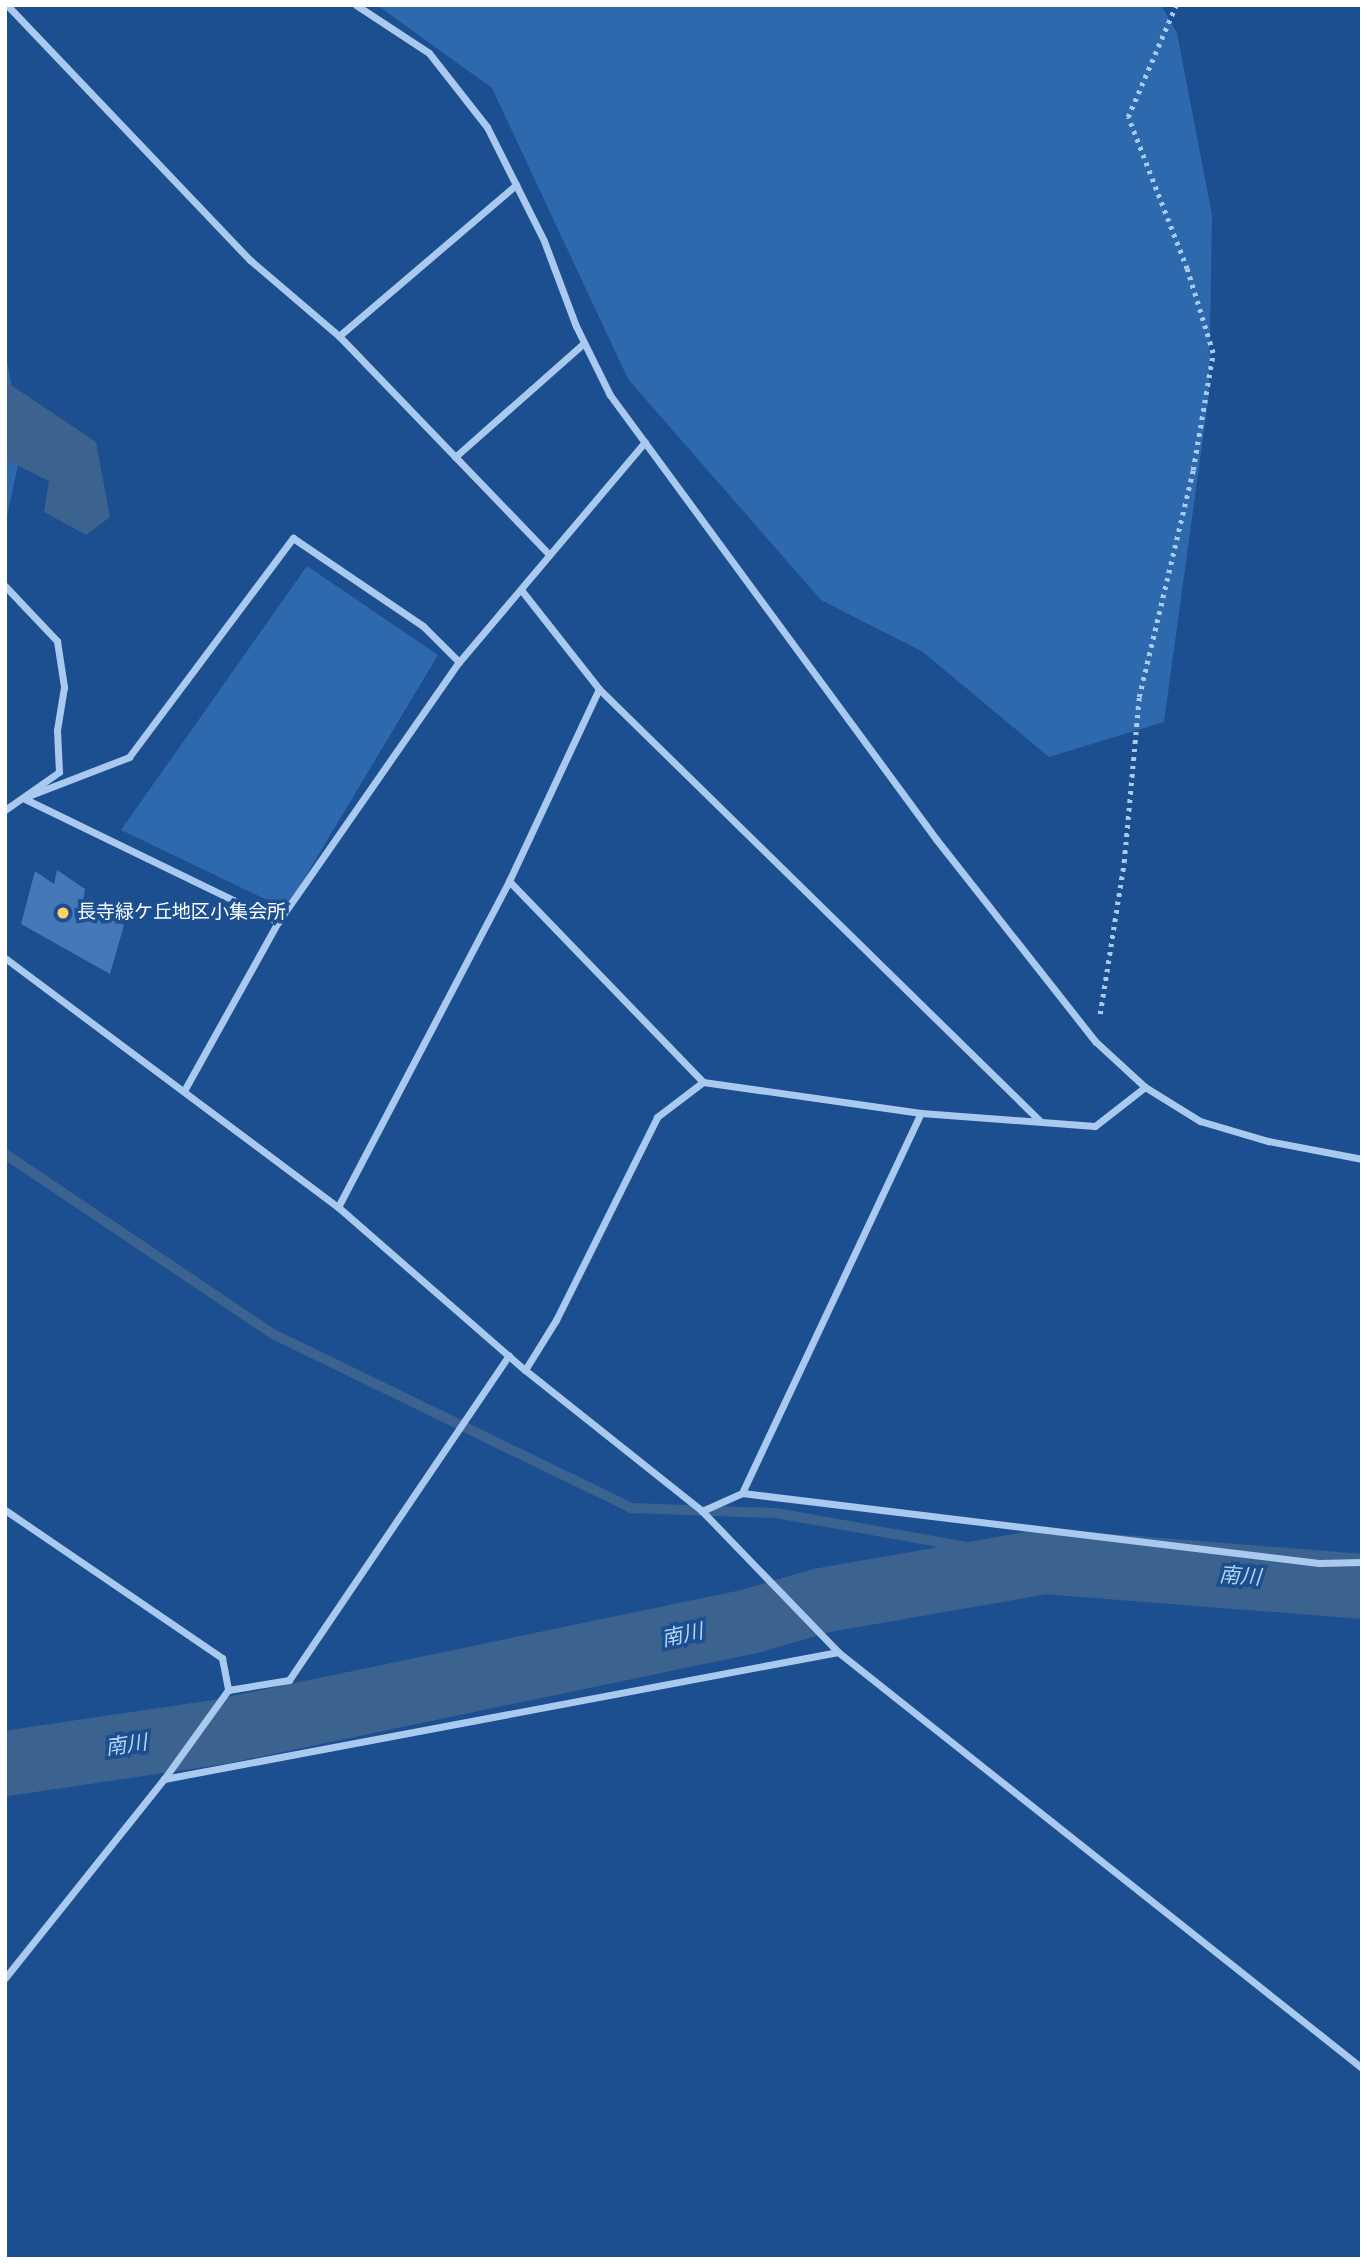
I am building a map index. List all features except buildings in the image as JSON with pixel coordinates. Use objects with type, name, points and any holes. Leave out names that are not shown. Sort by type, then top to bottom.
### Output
[{"type":"street","points":[[7,5],[250,260],[339,336],[549,554]]},
{"type":"street","points":[[356,5],[429,53],[487,127],[544,241],[584,343],[610,395],[936,839],[1096,1042],[1145,1087],[1200,1121],[1268,1141],[1362,1159]]},
{"type":"street","points":[[339,336],[516,185]]},
{"type":"street","points":[[456,457],[584,343]]},
{"type":"street","points":[[185,1089],[278,922],[459,662],[522,591],[549,554],[645,442]]},
{"type":"street","points":[[23,798],[129,757],[293,538],[423,626],[459,662]]},
{"type":"street","points":[[5,586],[57,641],[64,687],[57,730],[59,772],[5,810]]},
{"type":"street","points":[[522,591],[598,689],[1041,1122]]},
{"type":"street","points":[[338,1207],[509,881],[598,689]]},
{"type":"street","points":[[23,798],[278,922]]},
{"type":"street","points":[[509,881],[703,1082],[921,1113],[1094,1126],[1145,1087]]},
{"type":"street","points":[[5,958],[185,1089],[338,1207],[525,1370],[702,1511],[838,1651],[1362,2068]]},
{"type":"street","points":[[525,1370],[556,1320],[657,1117],[703,1082]]},
{"type":"street","points":[[742,1493],[921,1113]]},
{"type":"street","points":[[5,1978],[164,1779],[228,1690],[289,1680],[509,1355]]},
{"type":"street","points":[[702,1511],[742,1493],[1319,1563],[1362,1562]]},
{"type":"street","points":[[5,1510],[222,1658],[228,1690]]},
{"type":"street","points":[[164,1779],[838,1651]]},
{"type":"path","points":[[1096,1042],[1124,862],[1139,697],[1193,470],[1213,353],[1187,270],[1128,117],[1176,5]]},
{"type":"shaded area","points":[[377,5],[1161,5],[1177,33],[1212,215],[1209,394],[1164,722],[1049,757],[923,652],[821,600],[628,379],[492,88]]},
{"type":"shaded area","points":[[5,349],[22,446],[5,526]]},
{"type":"shaded area","points":[[5,381],[96,442],[110,517],[86,535],[44,512],[49,481],[5,459]]},
{"type":"shaded area","points":[[307,566],[438,655],[286,909],[121,830]]},
{"type":"waterway","points":[[5,1154],[273,1334],[631,1508],[776,1513],[1045,1561]]},
{"type":"waterway","name":"南川","points":[[5,1763],[221,1731],[749,1621],[821,1600],[1045,1561],[1362,1586]]},
{"type":"place","name":"長寺緑ケ丘地区小集会所","points":[[63,913]]}]
